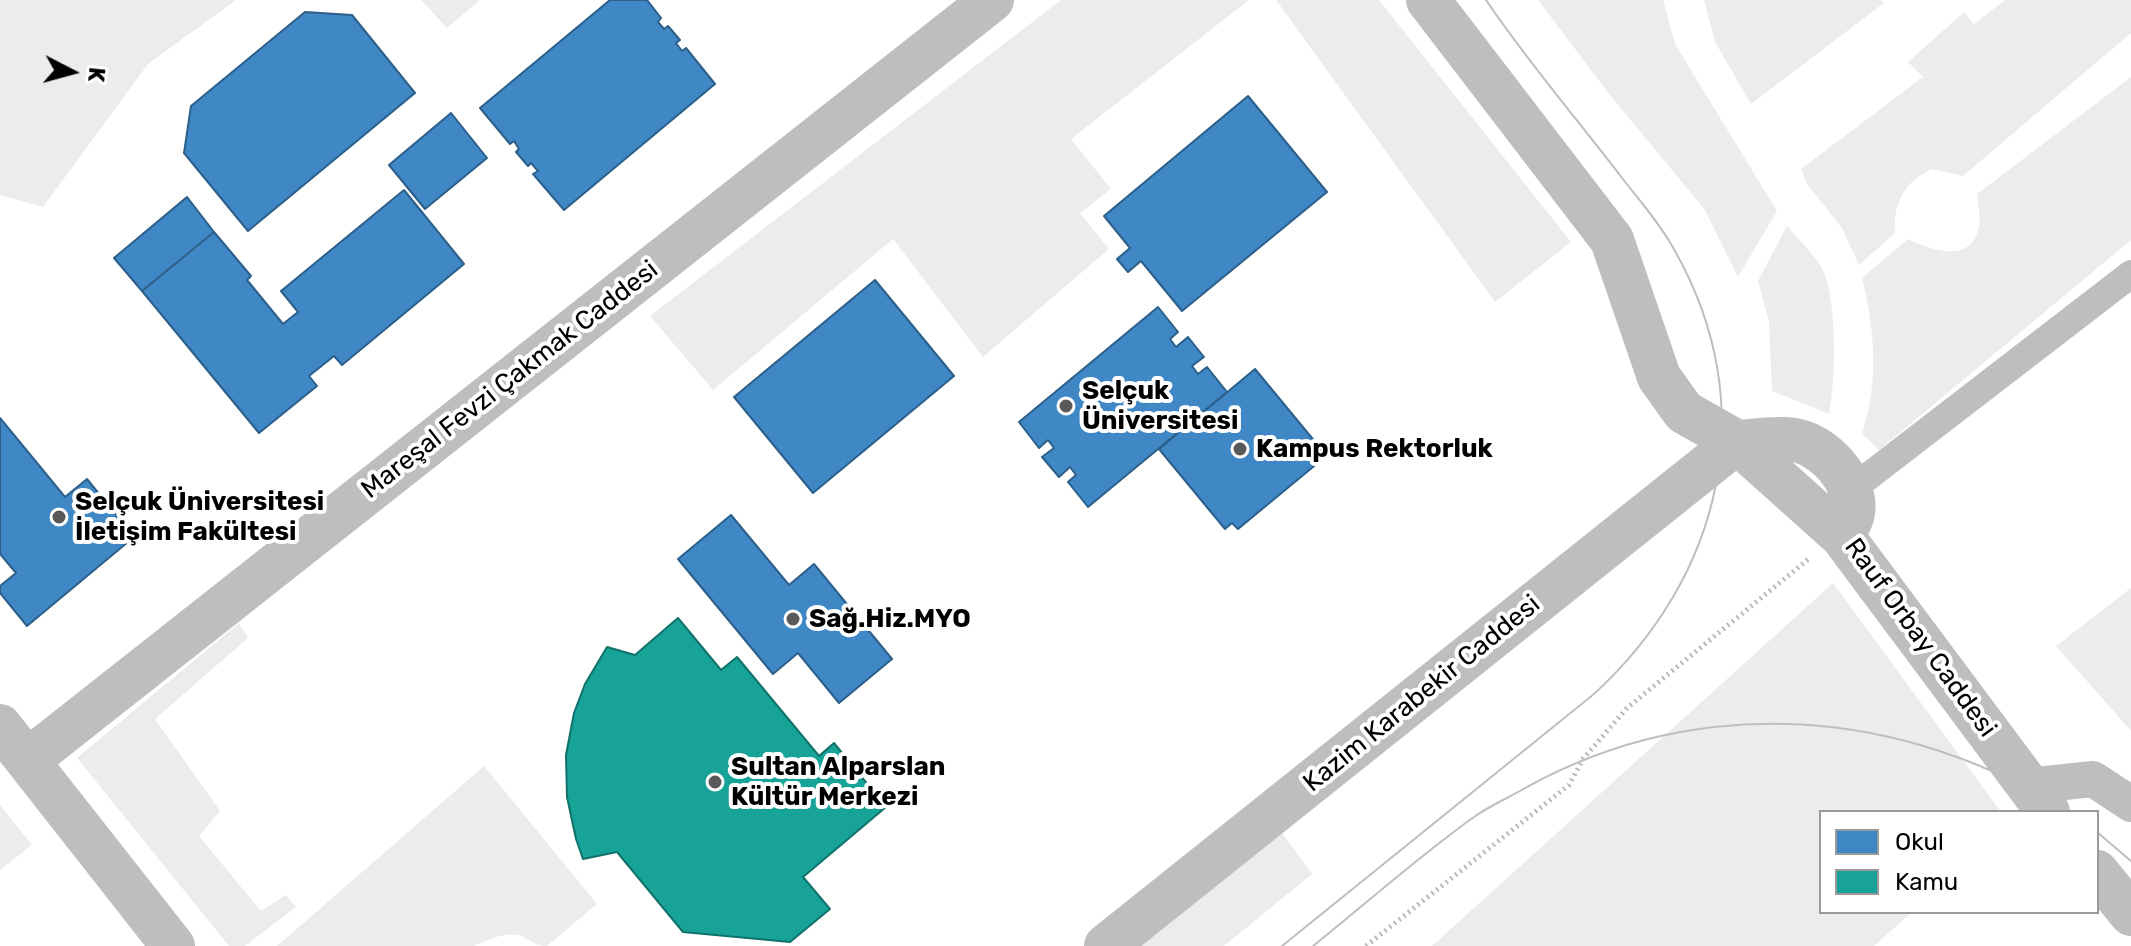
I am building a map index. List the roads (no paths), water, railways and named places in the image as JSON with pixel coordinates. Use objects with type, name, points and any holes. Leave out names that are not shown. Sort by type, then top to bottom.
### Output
[{"type":"street","name":"Mareşal Fevzi Çakmak Caddesi","points":[[28,760],[992,0]]},
{"type":"street","points":[[1428,0],[1612,240],[1659,377],[1684,412],[1737,442],[1842,536]]},
{"type":"street","points":[[1737,442],[1797,440],[1817,450],[1837,467],[1852,489],[2131,274]]},
{"type":"street","name":"Kazim Karabekir Caddesi","points":[[1106,946],[1737,442]]},
{"type":"street","name":"Rauf Orbay Caddesi","points":[[1852,489],[1853,515],[1842,536],[2038,799]]},
{"type":"street","points":[[0,726],[173,946]]},
{"type":"street","points":[[2038,799],[2093,779],[2131,804]]},
{"type":"street","points":[[2099,874],[2131,914]]},
{"type":"tram line","points":[[1282,946],[1594,694],[1638,647],[1673,597],[1699,543],[1716,487],[1722,429],[1717,369],[1702,310],[1675,251],[1650,213],[1535,68],[1486,0]]},
{"type":"tram line","points":[[1313,946],[1433,848],[1487,809],[1593,756],[1662,736],[1731,725],[1801,724],[1870,733],[1939,751],[2005,777],[2065,810]]},
{"type":"tram line","points":[[2099,834],[2131,861]]},
{"type":"place","name":"Selçuk Üniversitesi","points":[[1066,406]]},
{"type":"place","name":"Kampus Rektorluk","points":[[1240,449]]},
{"type":"place","name":"Selçuk Üniversitesi İletişim Fakültesi","points":[[59,517]]},
{"type":"place","name":"Sağ.Hiz.MYO","points":[[793,619]]},
{"type":"place","name":"Sultan Alparslan Kültür Merkezi","points":[[715,782]]}]
